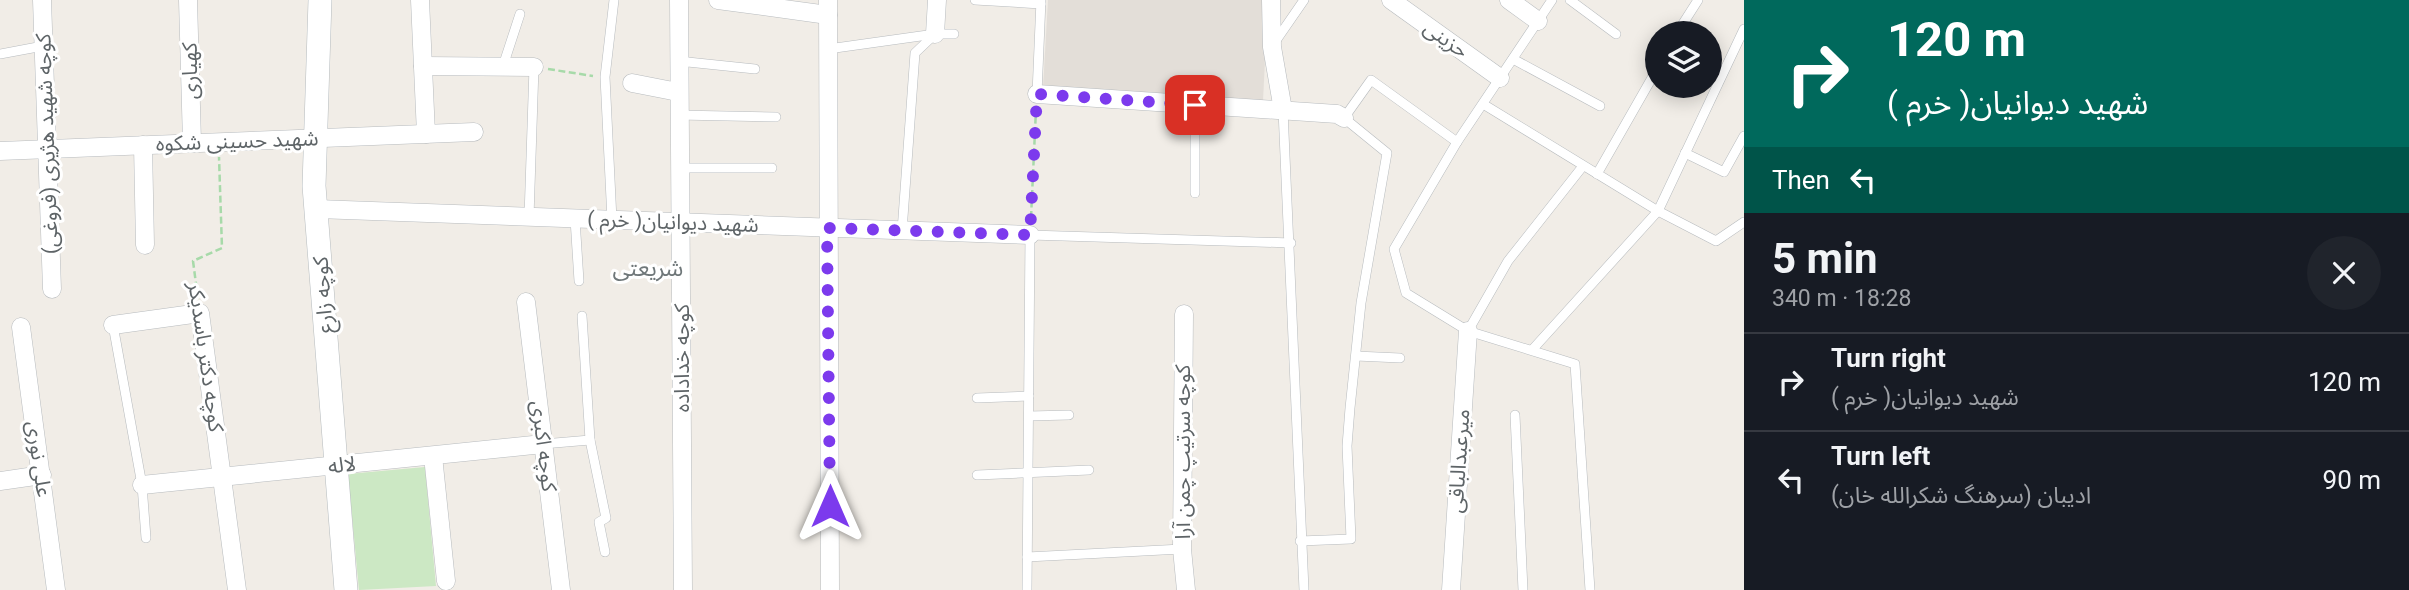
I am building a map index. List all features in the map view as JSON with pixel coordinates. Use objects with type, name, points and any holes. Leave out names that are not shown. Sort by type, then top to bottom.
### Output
[{"type":"street","name":"کوچه شهید هژیری (فروغی)","points":[[42,0],[45,151],[52,289]]},
{"type":"street","name":"کهیاری","points":[[188,0],[192,142]]},
{"type":"street","name":"کوچه زارع","points":[[320,0],[315,138],[317,209],[346,590]]},
{"type":"street","points":[[420,0],[426,134]]},
{"type":"street","name":"کوچه خداداده","points":[[679,0],[683,590]]},
{"type":"street","points":[[718,0],[828,8],[830,590]]},
{"type":"street","points":[[935,34],[937,0]]},
{"type":"street","points":[[1271,0],[1272,47],[1283,110]]},
{"type":"street","name":"حزینی","points":[[1391,0],[1500,78]]},
{"type":"street","points":[[1509,0],[1538,21]]},
{"type":"street","points":[[423,66],[534,67]]},
{"type":"street","points":[[632,83],[678,92]]},
{"type":"street","points":[[1037,94],[1337,114],[1344,118]]},
{"type":"street","name":"شهید حسینی شکوه","points":[[0,151],[474,132]]},
{"type":"street","points":[[143,145],[145,244]]},
{"type":"street","name":"شهید دیوانیان( خرم )","points":[[317,209],[1030,235]]},
{"type":"street","name":"کوچه اکبری","points":[[526,302],[561,590]]},
{"type":"street","points":[[113,325],[200,313]]},
{"type":"street","name":"کوچه دکتر باسدیکر","points":[[200,313],[237,590]]},
{"type":"street","name":"کوچه سرتیپ چمن آرا","points":[[1184,314],[1182,549],[1186,590]]},
{"type":"street","name":"علی نوری","points":[[21,327],[56,590]]},
{"type":"street","name":"میرعبدالباقی","points":[[1451,590],[1468,331]]},
{"type":"street","name":"لاله","points":[[142,485],[543,444]]},
{"type":"street","points":[[433,456],[446,581]]},
{"type":"street","points":[[0,481],[42,475]]},
{"type":"lane","points":[[612,220],[605,77],[614,0]]},
{"type":"lane","points":[[975,0],[1041,2],[1037,94]]},
{"type":"lane","points":[[1272,47],[1304,0]]},
{"type":"lane","points":[[1552,0],[1457,142],[1394,249],[1406,293],[1468,331],[1575,364],[1590,590]]},
{"type":"lane","points":[[1570,0],[1616,34]]},
{"type":"lane","points":[[1685,21],[1698,0]]},
{"type":"lane","points":[[503,66],[520,14]]},
{"type":"lane","points":[[1532,350],[1658,211],[1744,29]]},
{"type":"lane","points":[[828,50],[935,34],[954,34]]},
{"type":"lane","points":[[902,231],[915,53],[935,34]]},
{"type":"lane","points":[[0,54],[43,46]]},
{"type":"lane","points":[[1513,59],[1600,106]]},
{"type":"lane","points":[[678,61],[755,69]]},
{"type":"lane","points":[[529,217],[534,67]]},
{"type":"lane","points":[[1300,541],[1351,539],[1347,446],[1361,303],[1387,153],[1344,118],[1371,80],[1457,142]]},
{"type":"lane","points":[[1597,174],[1645,90]]},
{"type":"lane","points":[[1483,104],[1658,211],[1716,241],[1744,222]]},
{"type":"lane","points":[[1195,105],[1195,193]]},
{"type":"lane","points":[[1283,110],[1291,243],[1300,541],[1304,590]]},
{"type":"lane","points":[[678,115],[776,117]]},
{"type":"lane","points":[[1685,153],[1724,172],[1744,135]]},
{"type":"lane","points":[[1468,331],[1508,261],[1583,166]]},
{"type":"lane","points":[[679,167],[772,168]]},
{"type":"lane","points":[[575,219],[579,281]]},
{"type":"lane","points":[[1027,590],[1030,235],[1291,243]]},
{"type":"lane","points":[[582,316],[590,440],[606,518],[599,523],[598,528],[606,552]]},
{"type":"lane","points":[[113,325],[142,485],[146,538]]},
{"type":"lane","points":[[1356,356],[1400,358]]},
{"type":"lane","points":[[976,398],[1029,396]]},
{"type":"lane","points":[[1029,416],[1069,415]]},
{"type":"lane","points":[[1516,415],[1523,590]]},
{"type":"lane","points":[[543,444],[590,440]]},
{"type":"lane","points":[[977,475],[1089,470]]},
{"type":"lane","points":[[1027,556],[1182,549]]},
{"type":"path","points":[[534,67],[605,77]]},
{"type":"path","points":[[1030,235],[1037,94]]},
{"type":"path","name":"کوچه دکتر باسدیکر","points":[[200,313],[193,261],[222,248],[218,141]]},
{"type":"shaded area","points":[[1048,0],[1268,0],[1263,101],[1043,88]]},
{"type":"green space","points":[[425,467],[436,586],[359,590],[348,474]]},
{"type":"district","name":"شریعتی","points":[[648,268]]},
{"type":"route","points":[[830,506],[827,228],[1030,235],[1037,94],[1195,105]]}]
